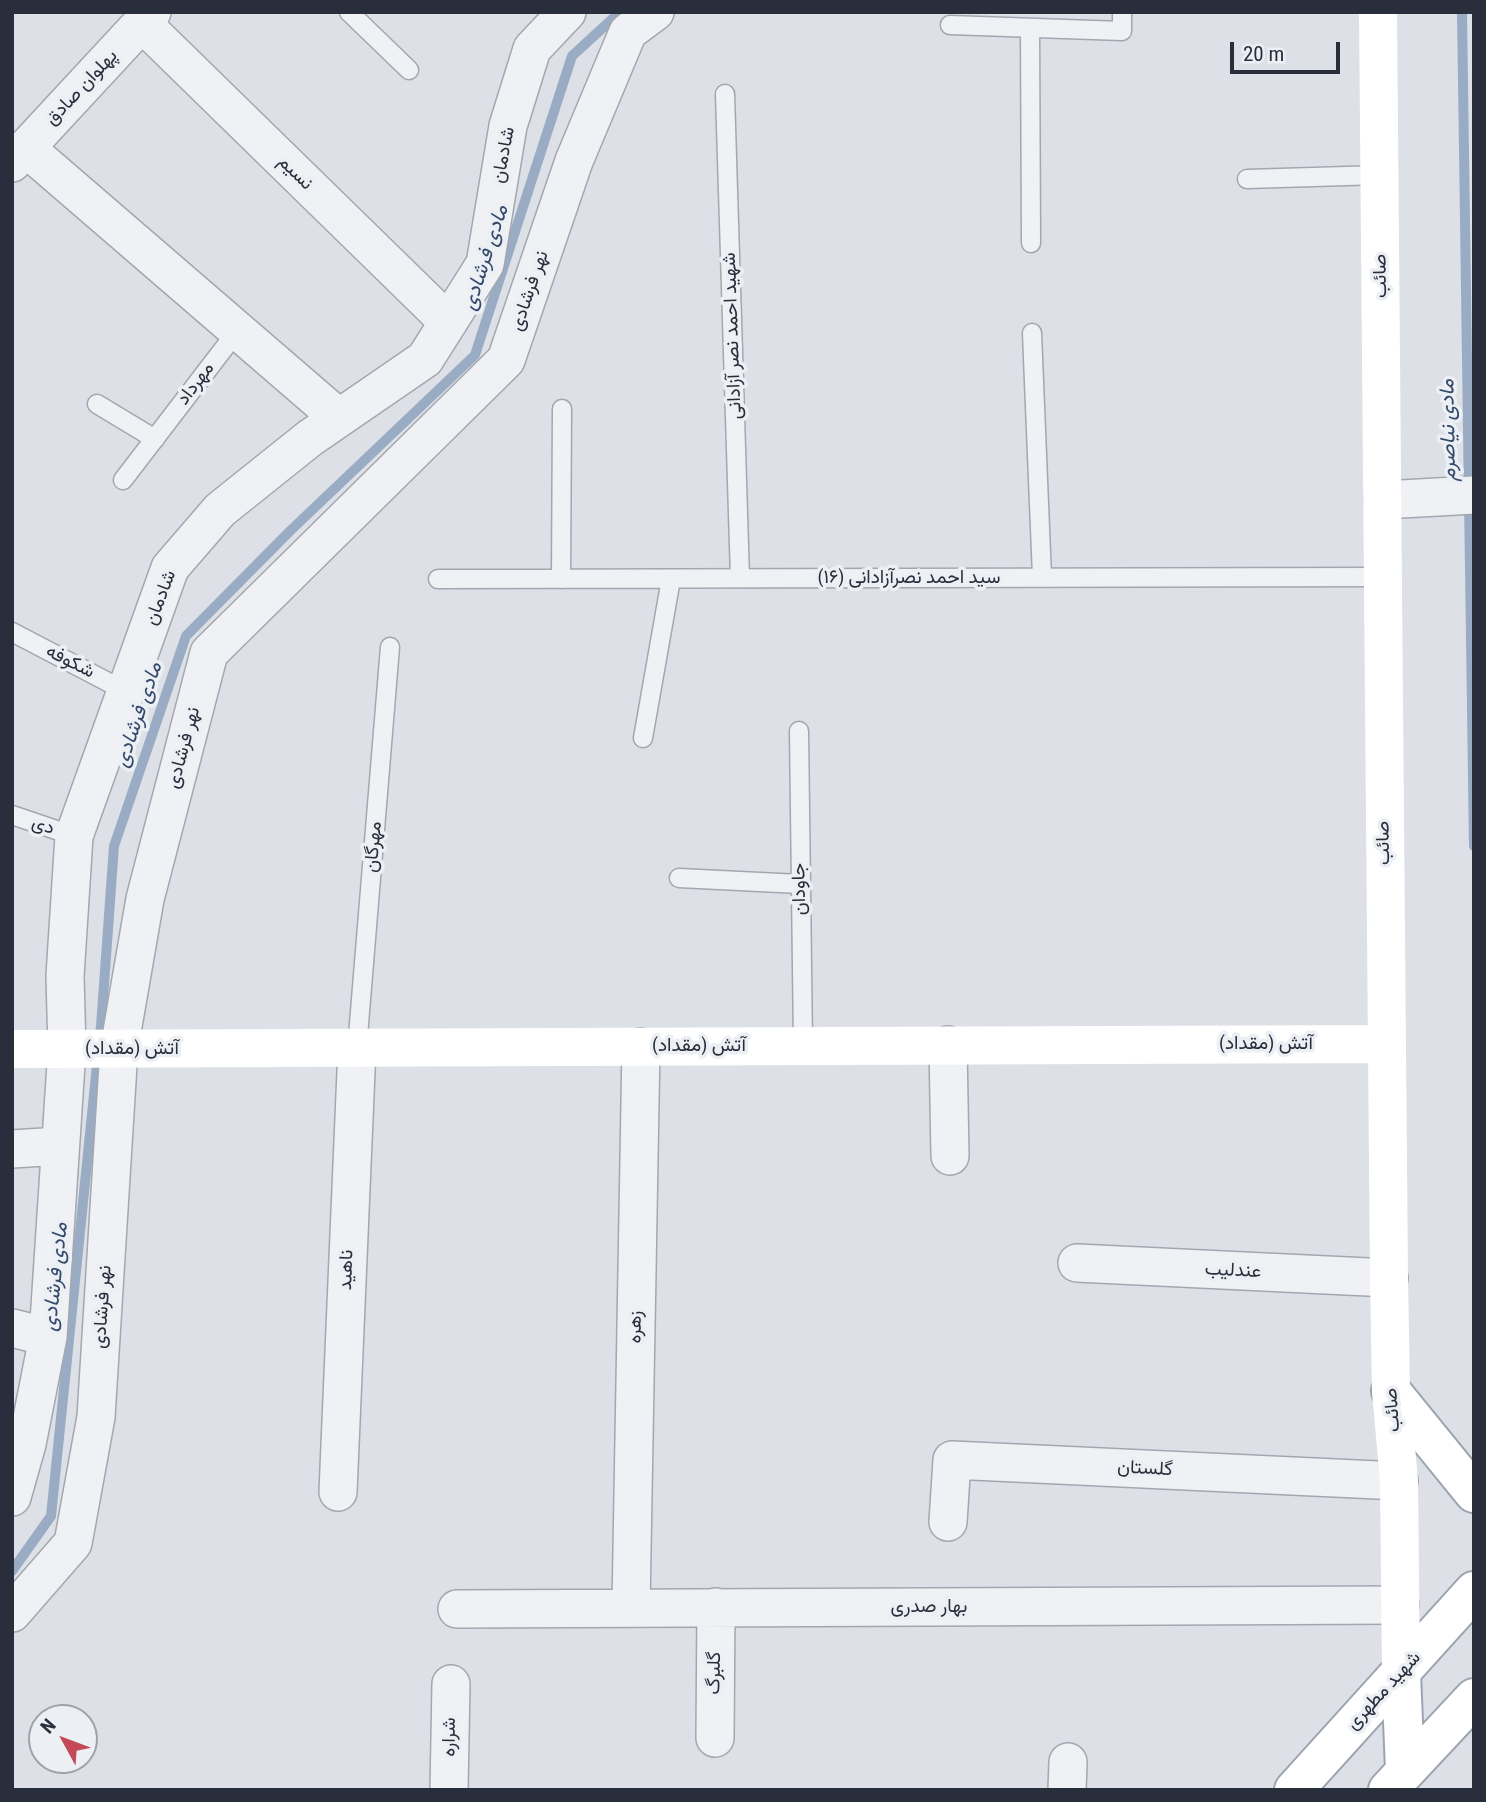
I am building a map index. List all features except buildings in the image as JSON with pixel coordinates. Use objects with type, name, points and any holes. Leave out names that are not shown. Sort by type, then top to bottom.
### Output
[{"type":"main road","name":"صائب","points":[[1378,12],[1386,1044],[1391,1391],[1399,1481],[1399,1783]]},
{"type":"main road","name":"آتش (مقداد)","points":[[12,1049],[1386,1044]]},
{"type":"main road","points":[[1391,1391],[1452,1470],[1474,1493]]},
{"type":"main road","name":"شهید مطهری","points":[[1294,1790],[1474,1591]]},
{"type":"main road","points":[[1399,1783],[1474,1698]]},
{"type":"street","name":"شادمان","points":[[96,1049],[65,976],[74,836],[170,568],[220,510],[310,438],[425,359],[485,264],[508,126],[532,49],[567,12]]},
{"type":"street","name":"نهر فرشادی","points":[[12,1613],[73,1543],[96,1417],[96,1049],[145,899],[209,653],[506,360],[575,161],[628,32],[655,12]]},
{"type":"street","name":"نسیم","points":[[147,18],[448,323]]},
{"type":"street","name":"پهلوان صادق","points":[[19,155],[147,18]]},
{"type":"street","points":[[19,155],[238,330],[339,418]]},
{"type":"street","points":[[1383,500],[1464,495]]},
{"type":"street","points":[[948,1045],[950,1156]]},
{"type":"street","name":"زهره","points":[[631,1608],[641,1047]]},
{"type":"street","name":"ناهید","points":[[338,1492],[357,1048]]},
{"type":"street","points":[[12,1497],[20,1443],[48,1337],[65,1092],[96,1049]]},
{"type":"street","points":[[12,1149],[60,1146]]},
{"type":"street","name":"عندلیب","points":[[1077,1263],[1389,1278]]},
{"type":"street","points":[[12,1328],[48,1337]]},
{"type":"street","name":"گلستان","points":[[948,1522],[952,1460],[1399,1481]]},
{"type":"street","name":"بهار صدری","points":[[457,1609],[1400,1605]]},
{"type":"street","name":"گلبرگ","points":[[715,1738],[716,1607]]},
{"type":"street","name":"شراره","points":[[449,1790],[451,1684]]},
{"type":"lane","points":[[349,12],[410,70]]},
{"type":"lane","points":[[950,25],[1122,31],[1122,12]]},
{"type":"lane","points":[[1030,28],[1031,243]]},
{"type":"lane","name":"شهید احمد نصر آزادانی","points":[[725,93],[740,578]]},
{"type":"lane","points":[[1247,179],[1380,175]]},
{"type":"lane","name":"مهرداد","points":[[123,480],[238,330]]},
{"type":"lane","points":[[1032,333],[1042,577]]},
{"type":"lane","points":[[97,404],[155,439]]},
{"type":"lane","points":[[561,579],[562,409]]},
{"type":"lane","name":"سید احمد نصرآزادانی (۱۶)","points":[[438,579],[1381,578]]},
{"type":"lane","points":[[643,738],[671,579]]},
{"type":"lane","name":"شکوفه","points":[[12,632],[127,692]]},
{"type":"lane","name":"مهرگان","points":[[357,1048],[390,647]]},
{"type":"lane","name":"جاودان","points":[[799,731],[803,1046]]},
{"type":"lane","name":"دی","points":[[12,815],[74,836]]},
{"type":"lane","points":[[679,878],[800,884]]},
{"type":"waterway","name":"مادی فرشادی","points":[[12,1571],[51,1516],[101,1026],[114,846],[186,636],[290,531],[475,355],[572,56],[620,12]]},
{"type":"waterway","name":"مادی نیاصرم","points":[[1462,12],[1474,846]]}]
